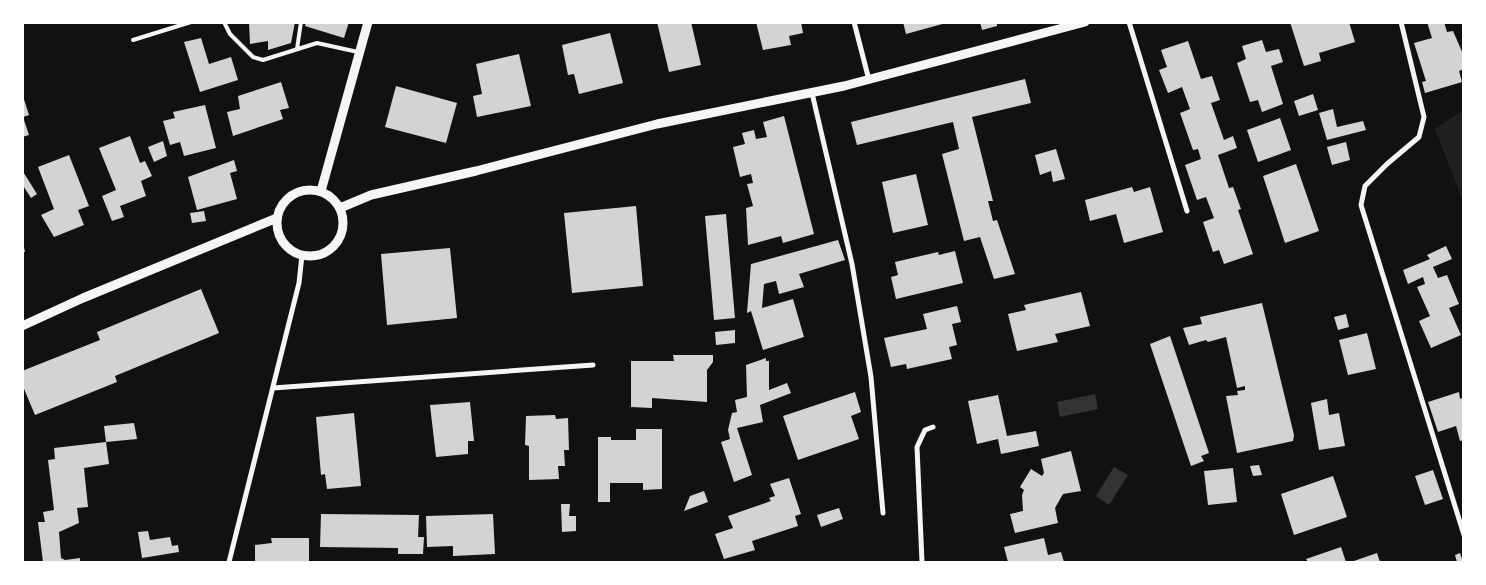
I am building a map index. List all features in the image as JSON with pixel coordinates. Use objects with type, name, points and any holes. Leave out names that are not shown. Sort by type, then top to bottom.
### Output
[{"type":"street","points":[[321,191],[358,52],[368,22]]},
{"type":"street","points":[[854,22],[869,80]]},
{"type":"street","points":[[340,208],[371,195],[476,171],[657,124],[869,80],[1085,22]]},
{"type":"street","points":[[1129,22],[1188,211]]},
{"type":"street","points":[[1402,22],[1424,117],[1419,138],[1387,164],[1365,186],[1361,205],[1464,535]]},
{"type":"street","points":[[812,93],[852,264],[870,377],[883,513]]},
{"type":"street","points":[[309,189],[321,191],[332,198],[340,208],[343,220],[341,233],[336,244],[326,252],[314,256],[302,255],[291,250],[282,242],[277,218],[280,207],[288,198],[298,192],[309,189]]},
{"type":"street","points":[[22,326],[92,294],[277,218]]},
{"type":"street","points":[[229,562],[299,283],[302,255]]},
{"type":"street","points":[[273,388],[593,364]]},
{"type":"street","points":[[922,562],[917,447],[925,430],[933,427]]},
{"type":"lane","points":[[133,40],[191,22]]},
{"type":"lane","points":[[224,22],[230,34],[253,57],[263,60],[317,43],[358,52]]},
{"type":"lane","points":[[298,49],[301,22]]},
{"type":"shaded area","points":[[1463,110],[1463,201],[1435,129]]},
{"type":"shaded area","points":[[1095,394],[1098,409],[1060,417],[1057,402]]},
{"type":"shaded area","points":[[1114,467],[1128,475],[1109,505],[1096,496]]},
{"type":"building","points":[[249,22],[295,22],[291,43],[268,50],[268,41],[250,44]]},
{"type":"building","points":[[306,22],[349,22],[344,38],[305,26]]},
{"type":"building","points":[[657,22],[691,22],[701,65],[669,72]]},
{"type":"building","points":[[756,22],[801,22],[803,33],[789,36],[791,45],[763,50]]},
{"type":"building","points":[[903,22],[946,22],[946,23],[906,34]]},
{"type":"building","points":[[980,22],[997,22],[997,26],[982,30]]},
{"type":"building","points":[[1290,22],[1349,22],[1355,42],[1319,53],[1321,61],[1304,66]]},
{"type":"building","points":[[1427,22],[1444,22],[1447,32],[1453,31],[1463,54],[1464,69],[1459,71],[1462,82],[1425,93],[1422,82],[1426,81],[1414,43],[1432,38]]},
{"type":"building","points":[[610,33],[623,83],[579,94],[574,74],[568,75],[562,45]]},
{"type":"building","points":[[201,38],[209,64],[231,57],[238,80],[200,92],[184,42]]},
{"type":"building","points":[[1262,40],[1266,52],[1279,49],[1283,62],[1271,66],[1283,104],[1262,112],[1258,100],[1250,102],[1237,63],[1246,59],[1242,46]]},
{"type":"building","points":[[1188,41],[1201,79],[1212,76],[1220,100],[1211,103],[1224,140],[1233,136],[1237,148],[1218,155],[1229,188],[1233,187],[1241,209],[1238,210],[1253,254],[1224,264],[1219,250],[1213,252],[1203,222],[1214,218],[1206,197],[1197,200],[1185,165],[1201,159],[1198,149],[1193,150],[1180,113],[1190,109],[1182,87],[1168,93],[1159,70],[1167,67],[1161,50]]},
{"type":"building","points":[[519,54],[531,106],[477,117],[473,96],[482,94],[476,64]]},
{"type":"building","points":[[1025,79],[1031,103],[972,117],[993,201],[988,201],[993,221],[997,220],[1015,274],[994,279],[980,237],[964,241],[942,154],[959,149],[953,122],[857,145],[851,122]]},
{"type":"building","points":[[281,82],[289,108],[280,110],[283,119],[233,136],[227,112],[240,109],[238,96]]},
{"type":"building","points":[[396,86],[457,103],[446,143],[385,127]]},
{"type":"building","points":[[22,93],[29,115],[23,117],[29,135],[22,137]]},
{"type":"building","points":[[1313,94],[1318,110],[1299,116],[1294,101]]},
{"type":"building","points":[[205,105],[216,148],[184,156],[180,142],[170,145],[163,121],[175,118],[173,112]]},
{"type":"building","points":[[1333,109],[1337,127],[1363,121],[1366,130],[1327,140],[1319,113]]},
{"type":"building","points":[[784,116],[814,234],[783,243],[781,236],[748,245],[746,208],[753,206],[747,184],[753,183],[751,174],[740,177],[733,147],[745,144],[742,133],[754,130],[756,139],[767,137],[763,122]]},
{"type":"building","points":[[1280,118],[1291,150],[1258,162],[1247,130]]},
{"type":"building","points":[[130,136],[140,163],[145,161],[152,176],[141,181],[146,196],[120,206],[124,217],[112,221],[102,196],[116,190],[99,148]]},
{"type":"building","points":[[163,141],[167,156],[154,162],[148,147]]},
{"type":"building","points":[[1346,142],[1350,160],[1332,165],[1327,147]]},
{"type":"building","points":[[1056,149],[1065,179],[1053,182],[1051,171],[1040,175],[1035,155]]},
{"type":"building","points":[[69,155],[89,206],[78,210],[84,225],[54,237],[41,215],[54,209],[38,167]]},
{"type":"building","points":[[234,160],[237,171],[230,173],[237,199],[197,210],[188,177]]},
{"type":"building","points":[[1296,164],[1319,231],[1285,243],[1263,176]]},
{"type":"building","points":[[22,170],[37,194],[31,198],[22,184]]},
{"type":"building","points":[[916,174],[928,225],[893,233],[882,182]]},
{"type":"building","points":[[1132,187],[1134,192],[1150,187],[1163,232],[1124,243],[1116,214],[1090,221],[1085,200]]},
{"type":"building","points":[[636,206],[643,286],[572,293],[564,213]]},
{"type":"building","points":[[204,211],[206,221],[192,223],[190,213]]},
{"type":"building","points":[[726,214],[735,318],[714,320],[705,216]]},
{"type":"building","points":[[22,238],[25,252],[22,252]]},
{"type":"building","points":[[838,240],[845,260],[799,274],[804,287],[779,294],[776,281],[764,284],[762,308],[793,299],[804,337],[763,350],[751,311],[747,313],[751,264]]},
{"type":"building","points":[[1446,246],[1452,259],[1433,267],[1438,278],[1447,275],[1459,304],[1449,308],[1461,335],[1431,348],[1419,321],[1430,316],[1417,287],[1425,284],[1423,277],[1408,284],[1403,270],[1430,259],[1427,255]]},
{"type":"building","points":[[450,248],[457,318],[387,325],[381,254]]},
{"type":"building","points":[[955,251],[963,283],[896,299],[891,277],[898,275],[895,262],[938,252],[939,255]]},
{"type":"building","points":[[201,289],[219,333],[115,376],[117,382],[35,415],[22,384],[22,371],[100,340],[97,332]]},
{"type":"building","points":[[1081,292],[1090,326],[1055,334],[1058,342],[1017,351],[1008,314],[1026,310],[1024,305]]},
{"type":"building","points":[[1262,303],[1294,435],[1293,441],[1237,453],[1226,396],[1238,395],[1237,391],[1245,390],[1245,386],[1237,388],[1226,337],[1189,345],[1183,328],[1202,324],[1200,317]]},
{"type":"building","points":[[957,306],[961,322],[952,324],[957,345],[949,347],[952,359],[907,369],[906,364],[891,367],[884,338],[927,329],[923,314]]},
{"type":"building","points":[[1346,314],[1349,327],[1338,330],[1334,317]]},
{"type":"building","points":[[735,330],[735,343],[716,345],[715,332]]},
{"type":"building","points":[[1367,333],[1376,369],[1348,375],[1339,340]]},
{"type":"building","points":[[1170,336],[1209,453],[1201,456],[1204,461],[1191,466],[1150,344]]},
{"type":"building","points":[[673,355],[713,355],[713,362],[707,370],[707,402],[652,398],[652,408],[631,407],[631,361],[674,361]]},
{"type":"building","points":[[766,358],[766,361],[769,361],[769,390],[787,383],[791,393],[760,405],[763,422],[737,428],[752,475],[734,482],[721,442],[730,439],[728,430],[732,413],[737,412],[735,400],[747,397],[746,365]]},
{"type":"building","points":[[855,392],[861,412],[851,416],[859,439],[798,460],[783,416]]},
{"type":"building","points":[[1459,392],[1460,399],[1464,397],[1464,440],[1460,441],[1456,426],[1438,432],[1428,402]]},
{"type":"building","points":[[998,395],[1007,436],[1036,431],[1039,446],[1001,454],[998,439],[977,444],[968,401]]},
{"type":"building","points":[[1327,399],[1329,415],[1339,413],[1345,446],[1319,450],[1311,403]]},
{"type":"building","points":[[470,402],[474,441],[468,441],[468,454],[436,457],[430,405]]},
{"type":"building","points":[[354,413],[361,486],[327,489],[325,474],[321,475],[316,417]]},
{"type":"building","points":[[555,415],[556,419],[568,418],[569,450],[564,450],[565,466],[558,466],[559,479],[529,480],[529,446],[525,445],[526,416]]},
{"type":"building","points":[[134,423],[137,439],[106,442],[104,426]]},
{"type":"building","points":[[636,429],[662,429],[662,489],[643,490],[643,483],[610,483],[610,502],[598,502],[598,437],[611,437],[611,440],[636,440]]},
{"type":"building","points":[[106,442],[109,464],[84,468],[88,507],[77,508],[79,523],[59,532],[61,558],[65,560],[80,558],[80,562],[43,562],[38,522],[45,522],[43,512],[54,510],[48,460],[55,459],[54,448]]},
{"type":"building","points":[[1071,451],[1081,491],[1063,494],[1055,508],[1058,523],[1015,533],[1010,514],[1023,511],[1022,495],[1024,490],[1020,487],[1031,469],[1042,476],[1044,473],[1041,459]]},
{"type":"building","points":[[1259,465],[1262,475],[1253,476],[1250,466]]},
{"type":"building","points":[[1233,468],[1237,502],[1208,505],[1204,471]]},
{"type":"building","points":[[1433,470],[1443,499],[1425,505],[1415,476]]},
{"type":"building","points":[[1333,476],[1347,517],[1294,535],[1281,494]]},
{"type":"building","points":[[789,478],[801,514],[795,516],[798,526],[752,541],[755,550],[724,559],[715,534],[733,528],[728,516],[771,501],[769,498],[775,496],[770,484]]},
{"type":"building","points":[[704,491],[708,502],[684,511],[690,496]]},
{"type":"building","points":[[561,504],[570,504],[569,516],[576,516],[576,531],[562,532]]},
{"type":"building","points":[[839,508],[843,519],[821,527],[817,515]]},
{"type":"building","points":[[321,514],[419,515],[418,537],[424,537],[423,554],[398,554],[398,548],[320,547]]},
{"type":"building","points":[[493,514],[495,554],[453,556],[453,546],[427,547],[426,516]]},
{"type":"building","points":[[148,531],[150,540],[170,537],[172,546],[178,545],[179,552],[142,558],[138,532]]},
{"type":"building","points":[[271,538],[309,538],[309,562],[255,562],[255,545],[272,543]]},
{"type":"building","points":[[1044,538],[1048,555],[1061,552],[1064,562],[1008,562],[1004,547]]},
{"type":"building","points":[[1341,547],[1346,562],[1308,562],[1306,559]]},
{"type":"building","points":[[1377,553],[1380,562],[1351,562]]},
{"type":"building","points":[[1460,553],[1463,562],[1457,562],[1455,555]]}]
